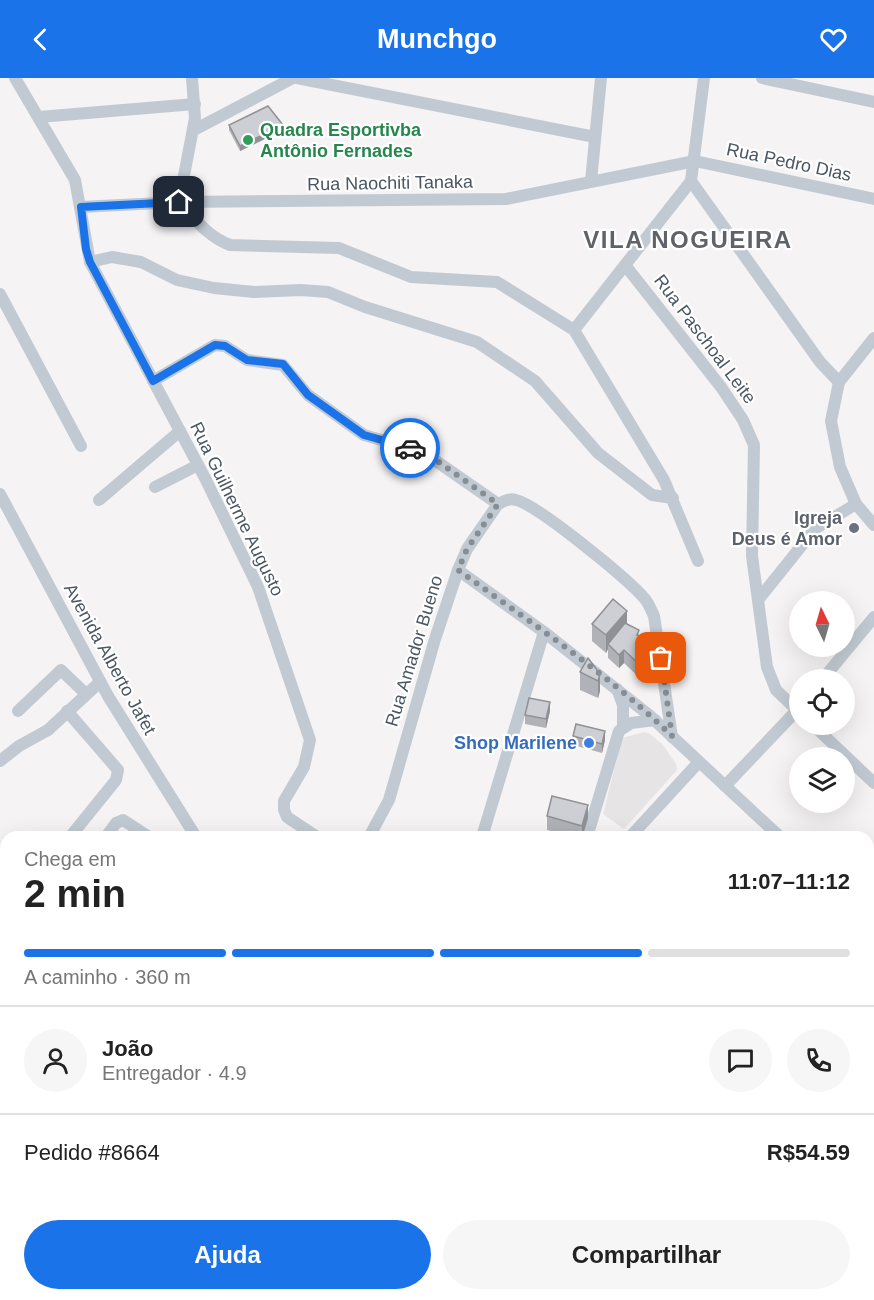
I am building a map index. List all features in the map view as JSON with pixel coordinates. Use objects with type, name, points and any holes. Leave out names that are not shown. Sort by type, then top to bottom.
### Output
[{"type":"street","name":"Rua Guilherme Augusto","points":[[15,78],[75,180],[90,262],[198,465],[258,587],[310,740],[309,753],[283,805],[287,817],[305,831]]},
{"type":"street","points":[[192,78],[195,104],[194,130],[179,202],[217,240],[230,246],[339,248],[411,277],[497,282],[574,330],[673,498],[698,561]]},
{"type":"street","points":[[194,130],[295,78],[595,137]]},
{"type":"street","points":[[591,181],[601,78]]},
{"type":"street","points":[[574,330],[692,181],[704,78]]},
{"type":"street","points":[[762,78],[874,102]]},
{"type":"street","points":[[39,117],[195,104]]},
{"type":"street","name":"Rua Naochiti Tanaka","points":[[81,207],[179,202],[506,199],[695,161]]},
{"type":"street","name":"Rua Pedro Dias","points":[[695,161],[874,199]]},
{"type":"street","points":[[692,181],[820,362],[839,382]]},
{"type":"street","points":[[90,262],[112,256],[141,262],[177,280],[213,288],[254,292],[301,290],[328,292],[365,307],[477,342],[535,381],[598,453],[652,495],[673,498]]},
{"type":"street","name":"Rua Paschoal Leite","points":[[625,265],[721,387],[743,420],[754,446],[752,556],[758,600],[772,682],[789,700]]},
{"type":"street","points":[[0,294],[81,446]]},
{"type":"street","points":[[874,338],[839,382],[831,421],[834,446],[840,467],[856,504],[874,525]]},
{"type":"street","points":[[153,381],[215,345],[225,346],[247,360],[283,364],[308,395],[364,435],[412,449],[436,460],[498,504],[509,499],[521,501],[578,542],[647,602],[654,616],[672,736]]},
{"type":"street","points":[[99,500],[180,431]]},
{"type":"street","points":[[155,487],[198,465]]},
{"type":"street","name":"Avenida Alberto Jafet","points":[[0,494],[100,682],[192,831]]},
{"type":"street","name":"Rua Amador Bueno","points":[[372,831],[389,800],[435,639],[458,570],[467,549],[498,504]]},
{"type":"street","points":[[758,600],[815,529],[856,504]]},
{"type":"street","points":[[458,570],[544,632],[655,720],[769,831]]},
{"type":"street","points":[[831,669],[874,618]]},
{"type":"street","points":[[484,831],[544,632]]},
{"type":"street","points":[[18,711],[61,670],[86,694]]},
{"type":"street","points":[[0,761],[19,746],[48,730],[100,682]]},
{"type":"street","points":[[589,831],[617,735],[623,726],[623,705],[617,689]]},
{"type":"street","points":[[68,711],[118,770],[116,780],[75,831]]},
{"type":"street","points":[[623,726],[655,720]]},
{"type":"street","points":[[725,786],[789,720]]},
{"type":"street","points":[[824,735],[874,783]]},
{"type":"street","points":[[636,831],[698,763]]},
{"type":"street","points":[[111,831],[123,820],[140,831]]},
{"type":"shaded area","points":[[644,732],[663,745],[676,764],[677,770],[624,829],[603,814],[622,738]]},
{"type":"building","name":"Quadra Esportivba Antônio Fernades","points":[[268,106],[283,125],[240,146],[229,125]]},
{"type":"building","points":[[613,599],[627,611],[606,635],[592,624]]},
{"type":"building","points":[[625,623],[639,630],[637,635],[643,637],[645,634],[655,641],[656,652],[643,668],[624,650],[619,655],[608,644]]},
{"type":"building","points":[[588,658],[600,674],[598,681],[580,672]]},
{"type":"building","points":[[529,698],[550,702],[546,719],[525,715]]},
{"type":"building","points":[[576,724],[605,731],[602,744],[573,736]]},
{"type":"building","points":[[552,796],[588,805],[582,826],[547,816]]},
{"type":"way so far","points":[[410,448],[436,460],[498,504],[467,549],[458,570],[544,632],[672,736],[661,658]]},
{"type":"place","name":"Quadra Esportivba Antônio Fernades","points":[[248,140]]},
{"type":"place","name":"Igreja Deus é Amor","points":[[854,528]]},
{"type":"place","name":"Shop Marilene","points":[[589,743]]},
{"type":"district","name":"VILA NOGUEIRA","points":[[688,239]]},
{"type":"route","points":[[179,202],[81,207],[86,249],[90,262],[153,381],[215,345],[225,346],[250,361],[283,364],[308,395],[364,435],[410,448]]}]
